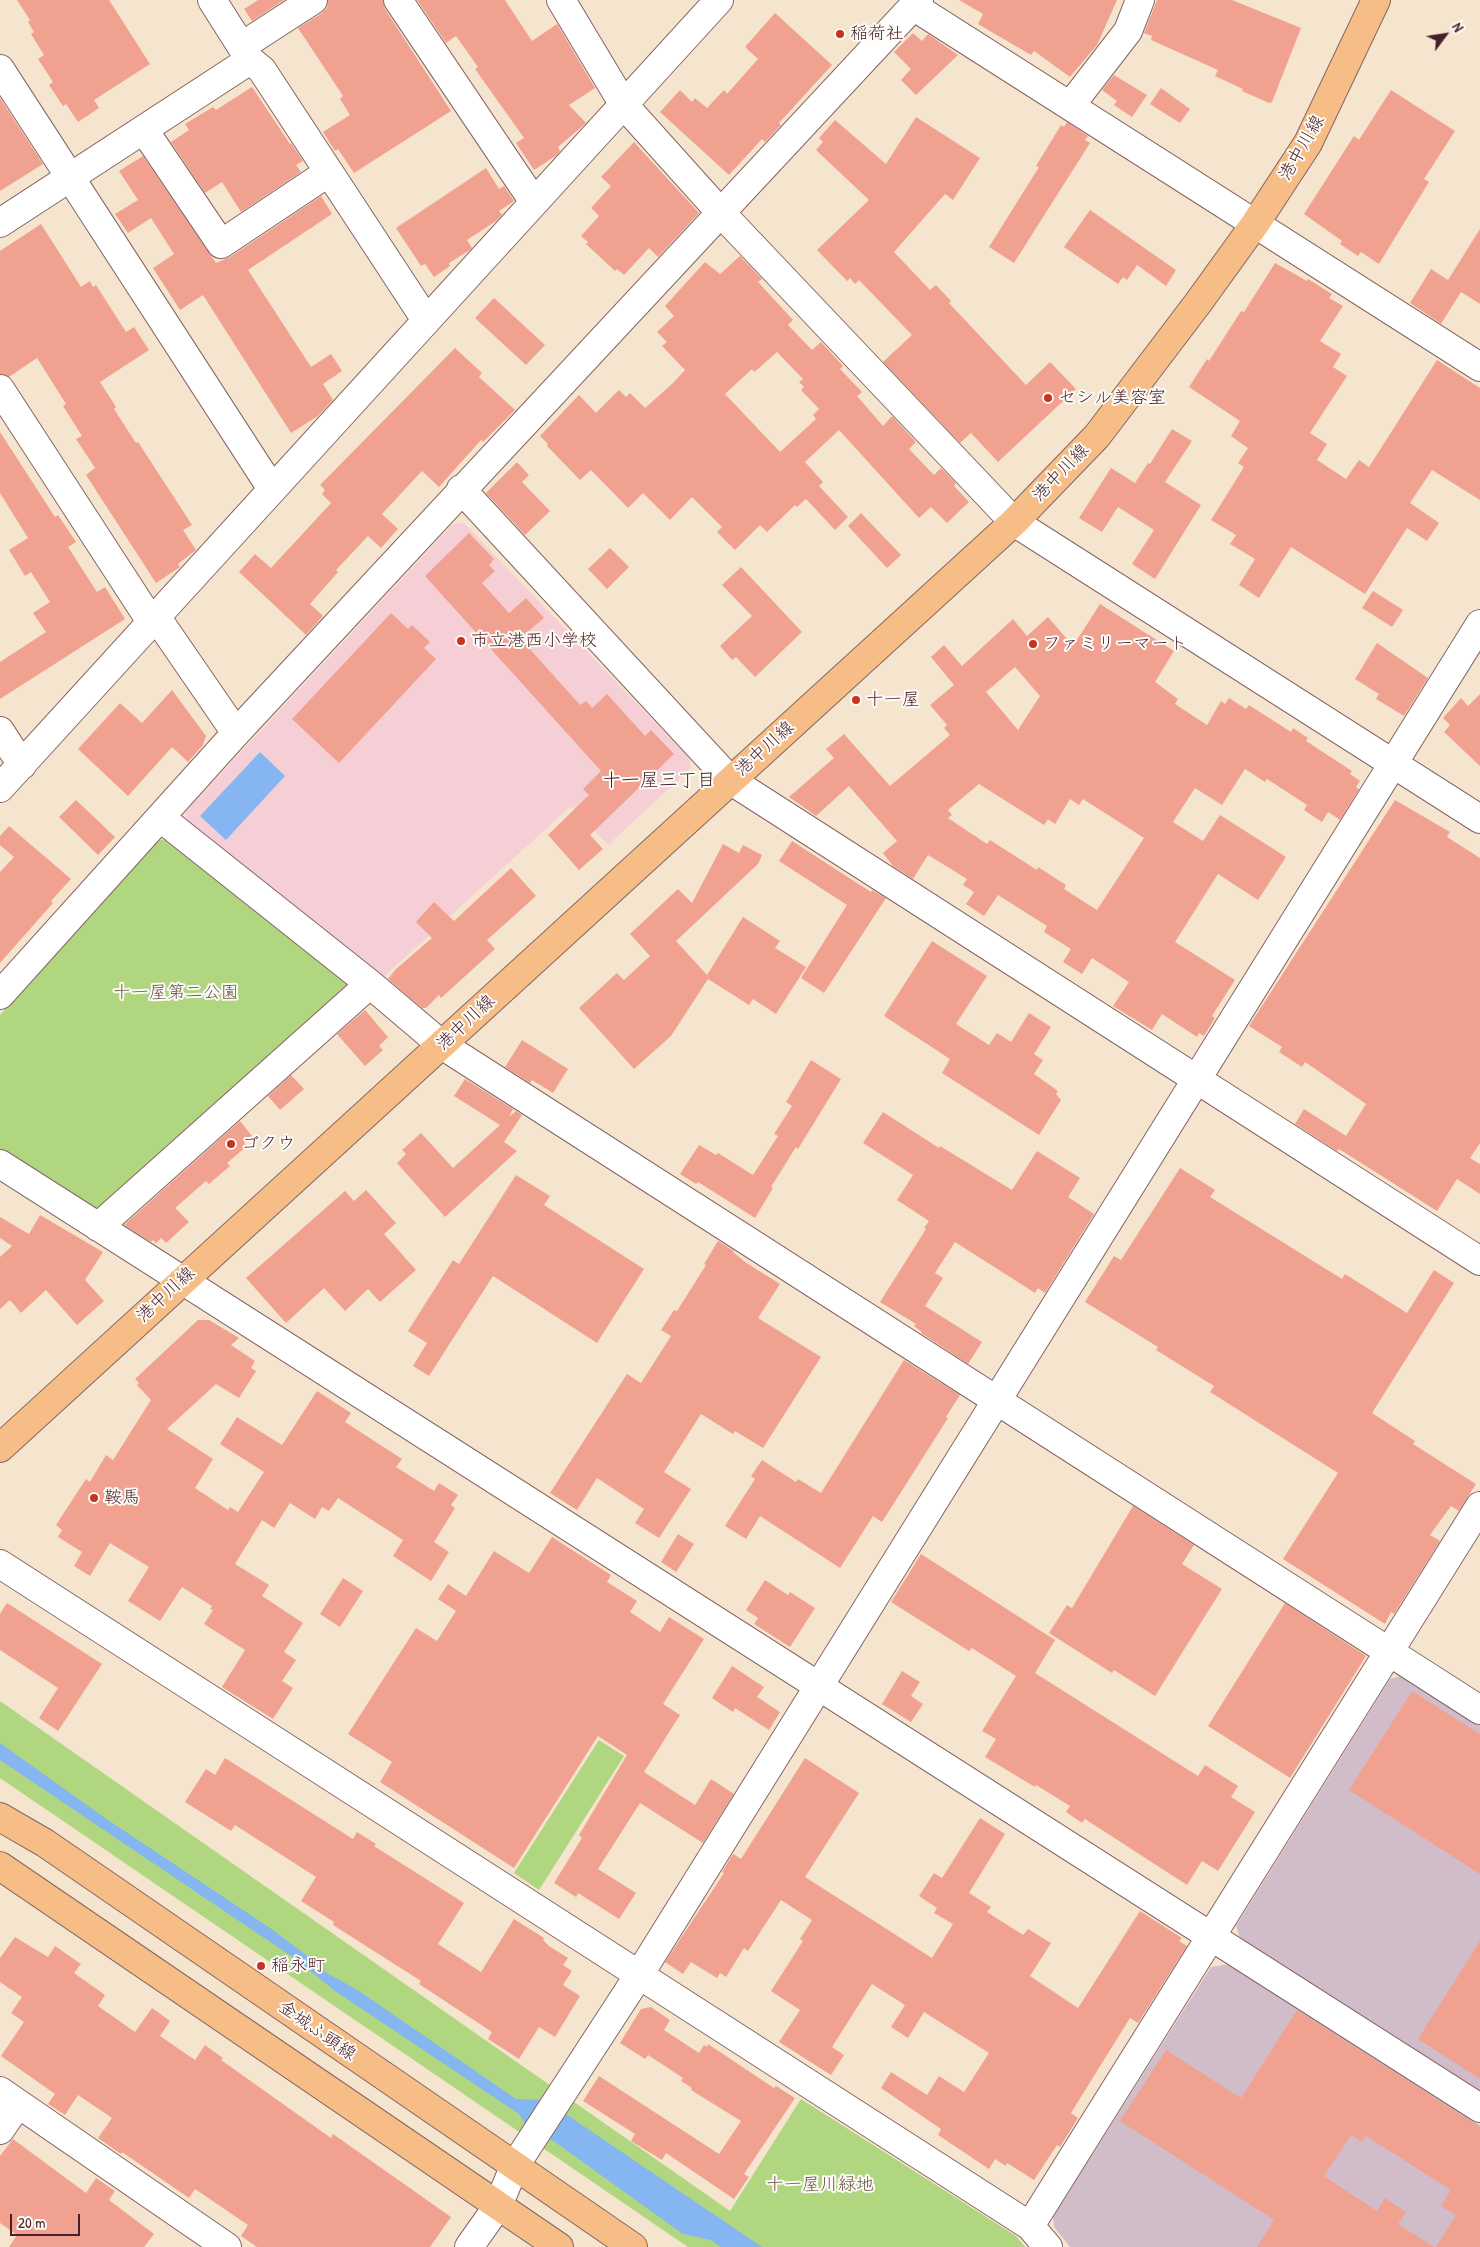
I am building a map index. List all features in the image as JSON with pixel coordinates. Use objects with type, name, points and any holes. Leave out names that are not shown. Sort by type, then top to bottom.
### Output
[{"type":"main road","name":"港中川線","points":[[0,1448],[1014,522],[1097,436],[1153,364],[1255,224],[1308,143],[1376,0]]},
{"type":"main road","name":"金城ふ頭線","points":[[0,1816],[45,1843],[633,2247]]},
{"type":"main road","points":[[0,1866],[559,2247]]},
{"type":"street","points":[[212,0],[246,53],[262,70],[426,320]]},
{"type":"street","points":[[0,224],[144,130],[313,0]]},
{"type":"street","points":[[398,0],[534,202]]},
{"type":"street","points":[[561,0],[624,105],[721,213],[1014,522],[1480,819]]},
{"type":"street","points":[[0,788],[719,0]]},
{"type":"street","points":[[1070,106],[1128,31],[1140,0]]},
{"type":"street","points":[[0,995],[236,733],[916,3],[1070,106],[1480,366]]},
{"type":"street","points":[[0,69],[272,489]]},
{"type":"street","points":[[144,130],[222,244],[329,172]]},
{"type":"street","points":[[0,389],[155,620],[236,733]]},
{"type":"street","points":[[462,489],[730,780],[1480,1261]]},
{"type":"street","points":[[469,2247],[498,2206],[514,2167],[639,1975],[1480,624]]},
{"type":"street","points":[[0,731],[22,765]]},
{"type":"street","points":[[160,818],[370,984],[442,1045],[1480,1710]]},
{"type":"street","points":[[98,1227],[370,984]]},
{"type":"street","points":[[0,1164],[1480,2108]]},
{"type":"street","points":[[1030,2226],[1480,1506]]},
{"type":"street","points":[[0,1564],[1030,2226],[1048,2247]]},
{"type":"street","points":[[0,2130],[9,2098],[227,2247]]},
{"type":"shaded area","name":"市立港西小学校","points":[[464,523],[689,758],[691,768],[608,845],[571,806],[381,979],[188,825],[185,812],[453,524]]},
{"type":"shaded area","points":[[1404,1675],[1480,1723],[1480,2092],[1240,1938],[1236,1926],[1390,1679]]},
{"type":"shaded area","points":[[1230,1964],[1480,2125],[1480,2247],[1070,2247],[1054,2227],[1053,2217],[1211,1967]]},
{"type":"green space","name":"十一屋第二公園","points":[[168,839],[348,982],[348,995],[109,1207],[91,1208],[0,1149],[0,1015],[158,840]]},
{"type":"green space","name":"十一屋川緑地","points":[[0,1701],[730,2211],[801,2099],[1016,2236],[1025,2247],[688,2247],[0,1778]]},
{"type":"green space","points":[[599,1740],[624,1756],[539,1890],[514,1873]]},
{"type":"water","points":[[260,752],[285,776],[226,840],[200,816]]},
{"type":"water","points":[[0,1743],[105,1818],[270,1928],[327,1973],[359,1991],[516,2099],[545,2100],[762,2247],[721,2247],[711,2240],[683,2234],[555,2142],[528,2128],[519,2114],[335,1991],[294,1958],[0,1760]]},
{"type":"building","points":[[17,0],[109,0],[150,64],[94,100],[99,108],[78,122],[66,104],[63,106],[49,85],[53,82],[38,59],[44,55],[31,34],[34,32],[28,22],[30,20]]},
{"type":"building","points":[[258,0],[284,0],[252,21],[244,9]]},
{"type":"building","points":[[328,0],[383,0],[385,9],[451,111],[354,173],[338,149],[335,151],[323,132],[350,115],[340,99],[343,96],[298,28],[322,13],[327,8]]},
{"type":"building","points":[[417,0],[505,0],[532,41],[557,24],[595,88],[569,105],[586,123],[558,147],[560,151],[557,155],[534,170],[516,143],[524,138],[475,69],[478,67],[456,36],[446,43]]},
{"type":"building","points":[[959,0],[1117,0],[1097,45],[1070,77],[1034,51],[1031,55],[978,24],[983,14]]},
{"type":"building","points":[[1157,0],[1232,0],[1301,28],[1272,102],[1269,103],[1242,91],[1243,89],[1215,76],[1218,70],[1151,40],[1152,36],[1144,33]]},
{"type":"building","points":[[775,13],[832,65],[779,123],[781,125],[765,142],[762,139],[729,175],[660,112],[680,90],[692,102],[695,98],[707,108],[724,90],[727,94],[758,59],[745,47]]},
{"type":"building","points":[[913,33],[922,41],[928,34],[958,55],[916,95],[901,80],[911,69],[894,52]]},
{"type":"building","points":[[1114,75],[1147,95],[1132,117],[1114,105],[1117,101],[1102,90]]},
{"type":"building","points":[[252,87],[303,161],[296,165],[301,172],[241,212],[222,182],[205,193],[171,142],[189,130],[185,124],[213,107],[216,110]]},
{"type":"building","points":[[1161,88],[1190,109],[1180,123],[1150,104]]},
{"type":"building","points":[[1391,90],[1455,131],[1424,179],[1429,182],[1379,264],[1361,252],[1358,256],[1340,244],[1342,241],[1304,214],[1354,136],[1359,140]]},
{"type":"building","points":[[0,98],[43,164],[0,191]]},
{"type":"building","points":[[916,117],[980,158],[953,200],[945,194],[894,252],[930,290],[936,285],[951,301],[949,303],[1026,385],[1050,362],[1076,389],[998,462],[971,433],[960,443],[883,362],[912,335],[859,280],[855,284],[850,278],[847,281],[817,250],[869,200],[816,150],[823,142],[819,138],[835,120],[886,164]]},
{"type":"building","points":[[1067,122],[1088,136],[1085,140],[1090,143],[1014,263],[989,247],[1039,167],[1036,166],[1061,125],[1064,127]]},
{"type":"building","points":[[634,142],[699,213],[658,257],[649,248],[624,275],[617,269],[615,271],[586,244],[588,242],[581,236],[599,216],[591,208],[611,186],[601,177]]},
{"type":"building","points":[[143,156],[216,263],[230,257],[321,196],[332,214],[248,270],[311,367],[331,354],[342,371],[323,384],[333,400],[318,416],[291,433],[203,295],[180,310],[153,268],[174,254],[151,218],[128,233],[115,214],[138,200],[119,171]]},
{"type":"building","points":[[486,168],[499,189],[504,186],[514,201],[499,211],[502,215],[496,221],[467,240],[472,248],[470,250],[449,263],[450,266],[434,277],[425,264],[421,266],[396,228]]},
{"type":"building","points":[[1090,210],[1176,270],[1166,286],[1137,265],[1127,280],[1123,277],[1118,284],[1064,247]]},
{"type":"building","points":[[41,224],[81,287],[90,281],[93,287],[96,285],[126,332],[134,327],[149,350],[100,382],[116,407],[114,409],[136,443],[138,442],[192,525],[183,530],[196,550],[178,564],[180,567],[156,583],[86,475],[95,468],[76,439],[82,436],[63,406],[66,404],[37,358],[9,377],[0,374],[0,251]]},
{"type":"building","points":[[1480,229],[1480,304],[1461,292],[1441,324],[1410,303],[1431,269],[1448,280]]},
{"type":"building","points":[[740,256],[762,279],[758,282],[793,320],[788,325],[812,350],[821,342],[843,366],[840,369],[862,392],[857,396],[883,426],[892,416],[916,442],[909,449],[934,475],[941,468],[956,483],[954,486],[969,502],[947,523],[931,507],[919,518],[839,430],[805,462],[823,482],[819,486],[848,517],[835,530],[806,499],[797,507],[795,505],[767,532],[760,525],[735,550],[717,532],[722,527],[692,497],[670,520],[643,493],[628,508],[591,470],[580,480],[547,446],[548,444],[540,436],[579,395],[596,413],[619,390],[626,397],[630,393],[645,408],[672,384],[685,370],[662,346],[667,342],[657,332],[674,316],[665,306],[705,262],[720,274]],"holes":[[[777,352],[803,379],[799,382],[804,387],[801,390],[819,409],[813,415],[816,419],[780,452],[725,394],[752,369],[754,372]]]},
{"type":"building","points":[[1275,263],[1307,281],[1308,279],[1332,294],[1329,298],[1343,306],[1320,341],[1341,354],[1333,367],[1347,376],[1310,433],[1327,444],[1317,460],[1346,479],[1359,460],[1369,467],[1437,360],[1480,388],[1480,500],[1432,470],[1410,503],[1439,523],[1427,541],[1407,528],[1365,594],[1291,547],[1259,598],[1239,585],[1255,559],[1230,544],[1236,535],[1211,520],[1244,467],[1238,463],[1248,448],[1231,436],[1240,421],[1189,387],[1207,359],[1209,361],[1241,311],[1244,312]]},
{"type":"building","points":[[494,298],[545,345],[526,365],[475,318]]},
{"type":"building","points":[[455,348],[482,373],[479,377],[515,410],[483,442],[481,440],[439,487],[422,471],[382,514],[398,529],[381,548],[368,536],[336,570],[338,572],[310,604],[323,616],[306,635],[239,572],[255,554],[271,568],[331,503],[322,494],[325,490],[320,485]]},
{"type":"building","points":[[1172,429],[1192,441],[1165,482],[1201,505],[1155,579],[1132,564],[1154,530],[1118,507],[1102,532],[1079,518],[1111,468],[1135,483],[1148,463],[1150,464]]},
{"type":"building","points":[[0,432],[55,517],[58,515],[76,542],[68,547],[97,592],[105,587],[125,619],[0,699],[0,662],[46,632],[33,613],[50,602],[31,572],[25,576],[9,550],[28,538],[0,493]]},
{"type":"building","points":[[517,462],[529,475],[522,482],[550,511],[525,535],[486,493]]},
{"type":"building","points":[[861,513],[901,555],[887,568],[848,526]]},
{"type":"building","points":[[469,533],[494,559],[489,565],[495,571],[482,583],[509,613],[526,598],[544,618],[520,638],[580,705],[586,701],[592,708],[607,694],[645,736],[651,730],[674,754],[590,835],[603,849],[579,870],[548,835],[589,795],[583,789],[601,771],[425,576]]},
{"type":"building","points":[[610,548],[629,567],[607,589],[588,569]]},
{"type":"building","points":[[741,567],[802,632],[755,677],[736,657],[732,660],[720,646],[752,616],[722,585]]},
{"type":"building","points":[[1373,591],[1403,610],[1392,627],[1362,608]]},
{"type":"building","points":[[1100,604],[1174,651],[1155,682],[1178,699],[1175,704],[1207,725],[1221,701],[1225,704],[1229,698],[1246,709],[1249,705],[1291,732],[1293,728],[1308,738],[1306,741],[1352,771],[1350,774],[1360,781],[1356,787],[1359,789],[1340,820],[1328,812],[1322,822],[1304,810],[1307,805],[1267,779],[1265,782],[1245,769],[1222,805],[1195,788],[1173,822],[1203,841],[1220,815],[1286,857],[1258,900],[1218,874],[1175,942],[1235,980],[1212,1016],[1215,1018],[1204,1036],[1199,1033],[1197,1037],[1162,1014],[1152,1030],[1113,1006],[1129,982],[1092,958],[1082,974],[1063,962],[1071,949],[1044,932],[1047,926],[998,895],[984,916],[966,904],[974,892],[963,885],[967,879],[928,855],[913,879],[893,866],[883,853],[897,841],[849,786],[816,816],[789,797],[834,758],[826,749],[844,734],[890,786],[950,735],[944,728],[947,725],[930,705],[954,685],[931,657],[944,645],[962,666],[1013,619],[1027,636],[1048,617],[1073,646]],"holes":[[[1015,667],[1040,696],[1018,730],[986,692]],[[979,784],[1044,825],[1048,819],[1055,824],[1070,799],[1079,805],[1083,799],[1144,838],[1097,910],[1064,889],[1066,885],[1038,867],[1037,870],[990,840],[987,844],[948,818],[952,815],[948,810]]]},
{"type":"building","points":[[391,613],[408,629],[412,625],[430,642],[424,648],[436,659],[339,763],[292,719]]},
{"type":"building","points":[[1377,643],[1428,678],[1404,716],[1376,699],[1379,694],[1355,679]]},
{"type":"building","points":[[172,690],[206,736],[203,745],[188,762],[172,747],[128,796],[78,749],[120,703],[142,723]]},
{"type":"building","points":[[1480,694],[1480,766],[1444,732],[1450,725],[1443,718],[1461,698],[1468,706]]},
{"type":"building","points":[[76,800],[115,837],[98,855],[59,817]]},
{"type":"building","points":[[1395,800],[1450,832],[1447,837],[1480,858],[1480,1143],[1470,1158],[1480,1164],[1480,1194],[1457,1179],[1437,1211],[1339,1149],[1337,1151],[1295,1124],[1304,1109],[1346,1136],[1366,1104],[1305,1062],[1302,1067],[1279,1052],[1282,1047],[1249,1026]]},
{"type":"building","points":[[9,826],[71,879],[51,901],[53,903],[0,963],[0,872],[14,857],[0,845],[0,836]]},
{"type":"building","points":[[792,841],[871,892],[872,890],[886,898],[824,993],[801,978],[847,905],[779,861]]},
{"type":"building","points":[[723,844],[739,853],[743,845],[762,855],[758,864],[676,941],[707,975],[743,917],[780,941],[775,948],[806,967],[776,1014],[753,999],[749,1005],[708,979],[671,1036],[634,1069],[579,1008],[617,973],[624,980],[650,956],[630,934],[678,889],[692,903]]},
{"type":"building","points":[[511,868],[536,896],[487,940],[495,949],[441,998],[439,995],[426,1008],[422,1008],[388,979],[395,970],[432,938],[416,922],[434,902],[454,921]]},
{"type":"building","points":[[932,941],[987,976],[956,1024],[989,1045],[997,1033],[1011,1042],[1029,1013],[1051,1027],[1034,1054],[1043,1060],[1034,1074],[1058,1091],[1056,1094],[1061,1100],[1039,1135],[942,1073],[950,1059],[884,1016]]},
{"type":"building","points":[[365,1010],[388,1037],[379,1046],[383,1050],[365,1066],[337,1034]]},
{"type":"building","points":[[522,1040],[568,1069],[553,1093],[532,1080],[530,1083],[505,1067]]},
{"type":"building","points":[[811,1060],[841,1079],[798,1149],[796,1147],[771,1187],[773,1188],[755,1218],[698,1182],[696,1184],[680,1174],[699,1145],[716,1155],[718,1153],[753,1175],[778,1136],[774,1134],[792,1106],[786,1102]]},
{"type":"building","points":[[291,1075],[304,1089],[280,1110],[268,1096]]},
{"type":"building","points":[[465,1079],[513,1109],[509,1117],[516,1111],[522,1115],[504,1142],[517,1151],[445,1217],[397,1163],[406,1154],[402,1150],[421,1133],[453,1168],[500,1125],[454,1096]]},
{"type":"building","points":[[883,1112],[939,1148],[940,1146],[1012,1190],[1037,1151],[1080,1178],[1068,1197],[1094,1214],[1045,1293],[1038,1288],[1035,1293],[955,1242],[935,1273],[943,1278],[925,1306],[982,1342],[968,1364],[921,1333],[914,1326],[916,1324],[880,1302],[926,1229],[924,1228],[929,1221],[897,1200],[913,1175],[863,1143]]},
{"type":"building","points":[[240,1121],[252,1136],[244,1143],[247,1146],[227,1163],[230,1166],[209,1184],[206,1181],[175,1208],[189,1222],[166,1243],[161,1238],[156,1243],[153,1240],[151,1242],[124,1225]]},
{"type":"building","points":[[1180,1168],[1215,1190],[1210,1197],[1342,1279],[1345,1274],[1407,1313],[1434,1270],[1454,1283],[1372,1413],[1415,1441],[1413,1444],[1476,1484],[1459,1511],[1451,1506],[1430,1535],[1440,1541],[1394,1614],[1391,1612],[1385,1624],[1283,1559],[1338,1473],[1210,1392],[1214,1386],[1156,1350],[1158,1347],[1085,1302],[1114,1256],[1121,1260]]},
{"type":"building","points":[[516,1175],[550,1196],[544,1205],[644,1269],[597,1343],[493,1276],[429,1376],[413,1366],[427,1343],[408,1331],[453,1260],[459,1264]]},
{"type":"building","points":[[366,1190],[396,1223],[384,1234],[416,1270],[380,1302],[368,1289],[345,1311],[324,1288],[286,1323],[246,1278],[345,1191],[354,1201]]},
{"type":"building","points":[[40,1215],[103,1252],[85,1280],[104,1301],[77,1325],[46,1290],[21,1313],[10,1300],[0,1309],[0,1257],[12,1246],[0,1238],[0,1217],[29,1234]]},
{"type":"building","points":[[718,1241],[734,1251],[745,1262],[780,1284],[758,1318],[821,1357],[763,1448],[735,1431],[733,1434],[701,1414],[664,1472],[691,1489],[659,1538],[635,1523],[644,1509],[597,1478],[577,1510],[550,1493],[627,1374],[641,1383],[671,1336],[661,1330],[674,1310],[677,1311],[706,1265],[704,1264]]},
{"type":"building","points":[[198,1320],[209,1320],[239,1338],[231,1345],[255,1361],[251,1368],[256,1371],[239,1398],[216,1384],[167,1429],[213,1459],[195,1488],[228,1510],[230,1507],[238,1512],[264,1472],[220,1444],[237,1417],[282,1445],[317,1391],[351,1413],[345,1422],[402,1459],[396,1467],[434,1491],[439,1483],[458,1495],[451,1505],[455,1508],[434,1542],[449,1552],[431,1581],[393,1556],[403,1540],[338,1498],[329,1511],[322,1507],[315,1519],[290,1503],[274,1528],[262,1520],[235,1564],[269,1585],[262,1596],[303,1623],[284,1652],[296,1660],[282,1681],[293,1688],[273,1719],[222,1687],[245,1650],[204,1624],[213,1610],[210,1609],[212,1606],[182,1587],[160,1621],[128,1601],[149,1567],[110,1543],[90,1576],[74,1566],[82,1552],[58,1537],[62,1530],[56,1525],[86,1479],[90,1482],[106,1455],[113,1460],[151,1400],[137,1385],[139,1383],[135,1379]]},
{"type":"building","points":[[904,1360],[960,1395],[946,1417],[948,1418],[882,1522],[873,1516],[840,1568],[760,1516],[746,1539],[725,1526],[755,1479],[751,1476],[762,1460],[796,1482],[798,1479],[821,1493]]},
{"type":"building","points":[[1133,1506],[1194,1545],[1182,1564],[1222,1589],[1155,1696],[1114,1670],[1112,1673],[1049,1633],[1067,1605],[1072,1608]]},
{"type":"building","points":[[678,1534],[694,1544],[676,1572],[661,1562]]},
{"type":"building","points":[[552,1537],[611,1575],[607,1582],[637,1601],[630,1612],[660,1632],[669,1617],[704,1639],[663,1704],[680,1715],[644,1772],[695,1805],[711,1779],[734,1794],[703,1843],[640,1803],[598,1869],[636,1893],[619,1919],[578,1893],[576,1897],[554,1883],[582,1838],[579,1835],[627,1755],[598,1736],[514,1868],[380,1782],[392,1762],[348,1734],[416,1628],[437,1641],[456,1611],[438,1599],[448,1584],[466,1596],[494,1551],[529,1573]]},
{"type":"building","points":[[921,1554],[1055,1640],[1035,1673],[1198,1776],[1205,1765],[1238,1786],[1231,1797],[1255,1812],[1218,1871],[1202,1861],[1187,1885],[1085,1819],[1082,1823],[1066,1812],[1070,1806],[985,1757],[996,1739],[982,1731],[1016,1676],[972,1648],[969,1651],[891,1602]]},
{"type":"building","points":[[343,1578],[363,1591],[340,1627],[320,1614]]},
{"type":"building","points":[[765,1580],[788,1595],[790,1592],[815,1608],[790,1647],[754,1624],[758,1618],[746,1610]]},
{"type":"building","points":[[7,1603],[102,1664],[58,1731],[39,1718],[58,1688],[0,1650],[0,1614]]},
{"type":"building","points":[[1285,1603],[1366,1656],[1290,1778],[1208,1726]]},
{"type":"building","points":[[732,1666],[764,1687],[757,1697],[780,1712],[769,1730],[735,1708],[733,1712],[712,1698]]},
{"type":"building","points":[[902,1671],[920,1682],[911,1696],[923,1704],[911,1722],[882,1704]]},
{"type":"building","points":[[1412,1691],[1480,1734],[1480,1874],[1349,1790]]},
{"type":"building","points":[[225,1758],[353,1839],[357,1832],[376,1844],[374,1846],[464,1903],[438,1944],[481,1972],[514,1919],[544,1938],[543,1940],[549,1946],[568,1958],[563,1965],[572,1971],[563,1985],[580,1996],[555,2037],[539,2027],[519,2059],[488,2039],[492,2032],[419,1984],[421,1981],[333,1925],[334,1922],[301,1901],[316,1877],[235,1825],[231,1831],[185,1802],[206,1769],[215,1775]]},
{"type":"building","points":[[805,1758],[859,1793],[805,1877],[932,1958],[953,1924],[934,1913],[937,1908],[919,1896],[934,1873],[942,1878],[980,1818],[1005,1834],[969,1893],[991,1907],[987,1912],[1023,1935],[1028,1929],[1051,1943],[1030,1976],[1078,2008],[1140,1911],[1182,1938],[1179,1941],[1187,1946],[1138,2023],[1130,2018],[1071,2113],[1078,2118],[1060,2147],[1057,2145],[1034,2180],[1007,2163],[1006,2166],[995,2159],[989,2169],[938,2135],[941,2129],[881,2088],[891,2072],[927,2095],[939,2076],[964,2092],[989,2053],[924,2012],[908,2038],[891,2027],[905,2005],[872,1984],[832,2047],[844,2055],[831,2075],[779,2042],[800,2010],[771,1991],[803,1941],[800,1939],[812,1920],[781,1900],[748,1951],[744,1948],[726,1977],[720,1973],[717,1978],[691,1962],[683,1974],[665,1962],[724,1873],[722,1872],[733,1854],[741,1859]]},
{"type":"building","points":[[15,1937],[48,1957],[55,1946],[81,1964],[74,1973],[105,1995],[98,2006],[135,2032],[152,2008],[170,2021],[160,2036],[195,2060],[205,2045],[223,2058],[221,2060],[331,2138],[333,2134],[451,2217],[430,2247],[257,2247],[241,2236],[248,2225],[195,2189],[189,2198],[122,2152],[121,2154],[98,2138],[112,2118],[78,2095],[65,2115],[48,2104],[55,2094],[1,2056],[24,2022],[11,2013],[22,1997],[0,1982],[0,1958]]},
{"type":"building","points":[[1480,1941],[1480,2079],[1418,2039]]},
{"type":"building","points":[[651,2007],[670,2020],[664,2030],[699,2053],[704,2045],[707,2047],[708,2044],[774,2088],[776,2086],[795,2098],[744,2174],[749,2177],[734,2199],[666,2153],[662,2160],[631,2141],[635,2134],[583,2101],[599,2076],[719,2154],[741,2121],[691,2090],[692,2088],[681,2081],[683,2078],[648,2055],[645,2059],[620,2043],[641,2009]]},
{"type":"building","points":[[1297,2010],[1480,2127],[1480,2247],[1436,2247],[1456,2215],[1441,2206],[1451,2190],[1366,2136],[1362,2142],[1351,2135],[1324,2176],[1377,2211],[1385,2198],[1406,2212],[1398,2224],[1434,2247],[1257,2247],[1274,2220],[1120,2121],[1166,2050],[1241,2098]]},
{"type":"building","points":[[13,2139],[86,2193],[96,2178],[115,2191],[109,2200],[154,2234],[144,2247],[9,2247],[17,2235],[0,2223],[0,2156]]},
{"type":"place","name":"稲荷社","points":[[840,34]]},
{"type":"place","name":"セシル美容室","points":[[1048,398]]},
{"type":"place","name":"市立港西小学校","points":[[461,641]]},
{"type":"place","name":"ファミリーマート","points":[[1033,644]]},
{"type":"place","name":"十一屋","points":[[856,700]]},
{"type":"place","name":"ゴクウ","points":[[231,1144]]},
{"type":"place","name":"鞍馬","points":[[94,1498]]},
{"type":"place","name":"稲永町","points":[[261,1966]]},
{"type":"district","name":"十一屋三丁目","points":[[659,781]]}]
